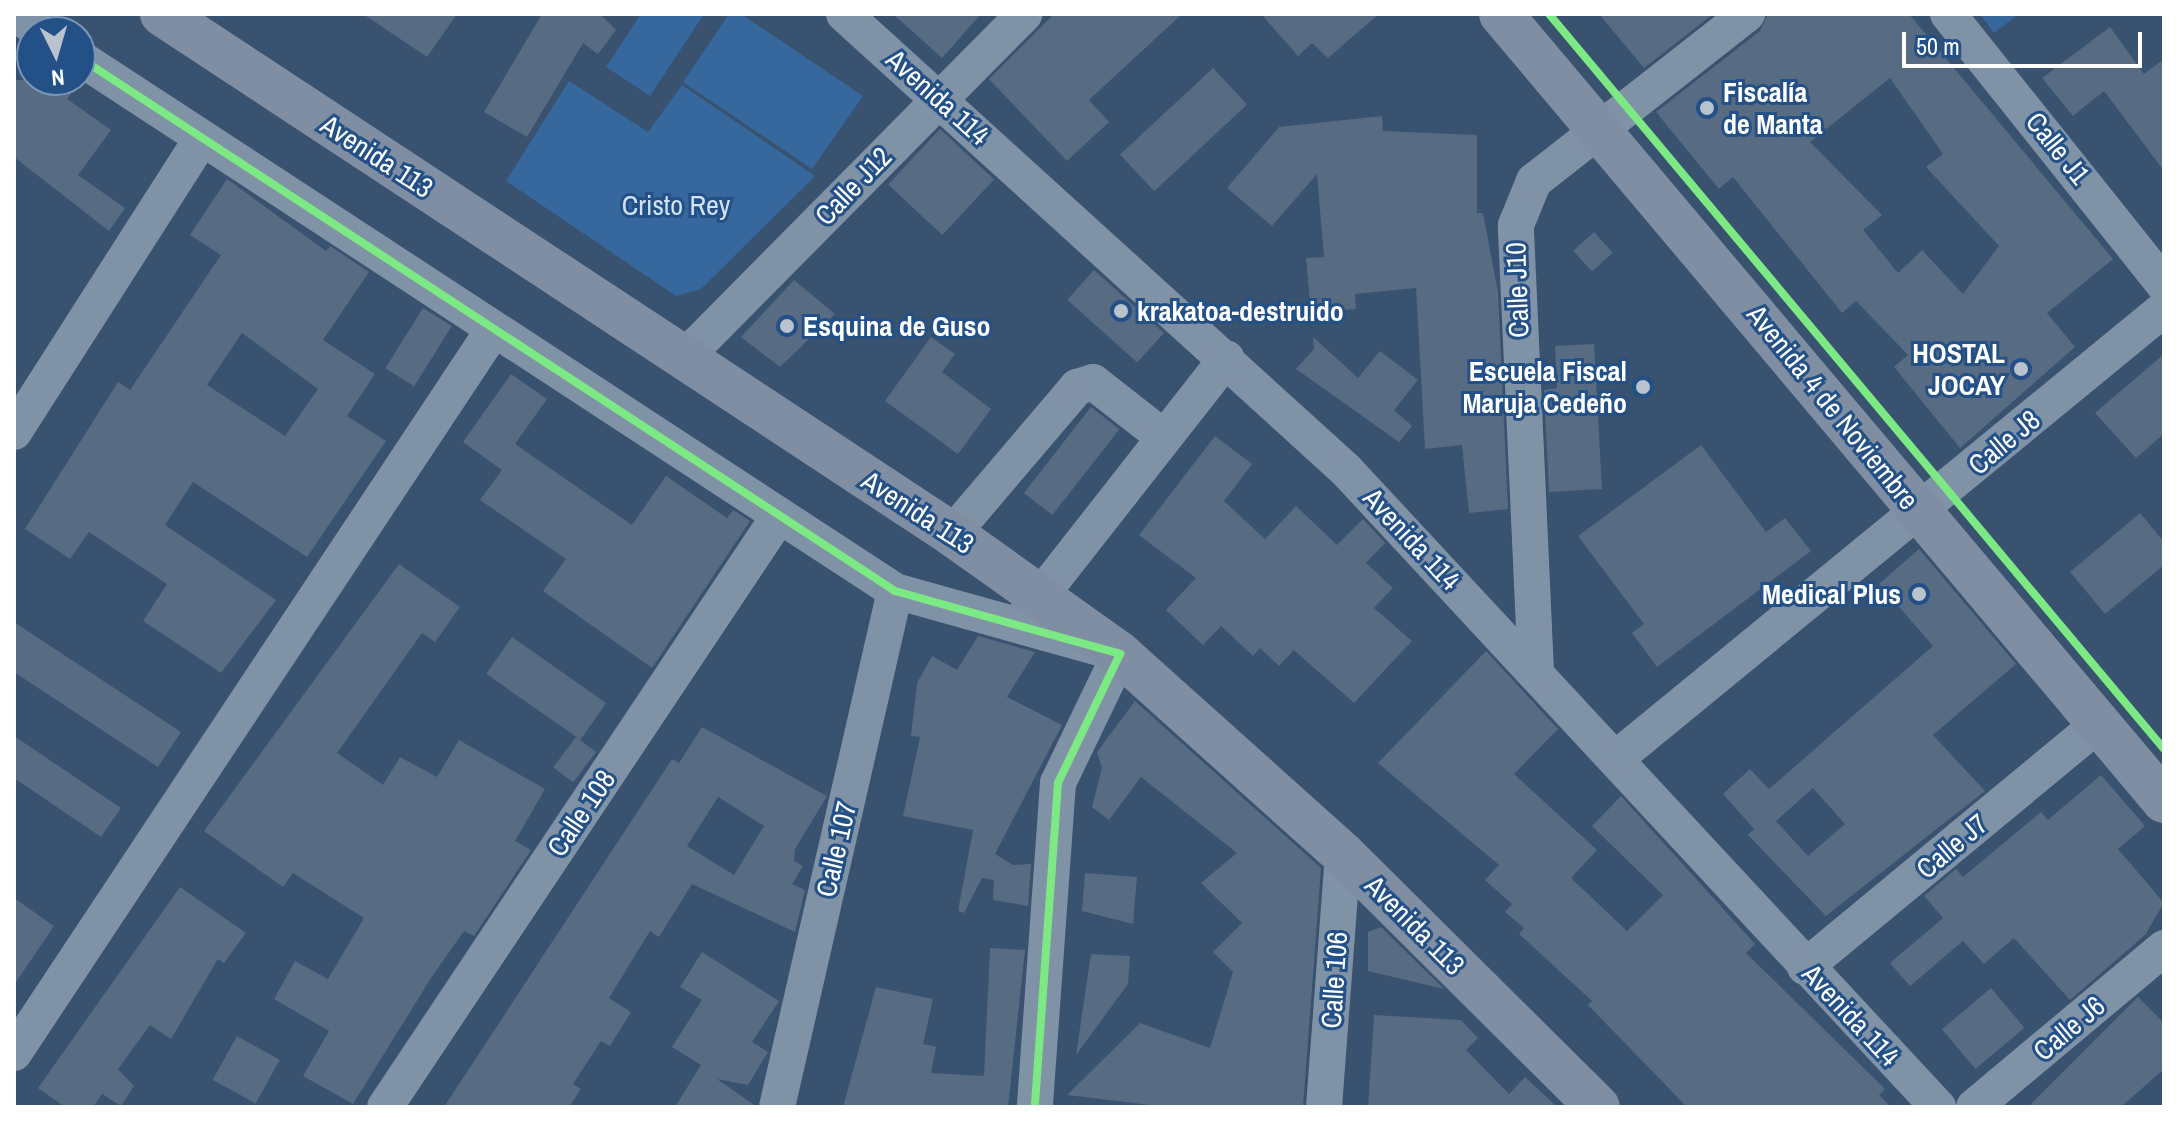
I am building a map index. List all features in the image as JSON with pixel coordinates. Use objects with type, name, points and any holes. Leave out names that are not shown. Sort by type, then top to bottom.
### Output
[{"type":"main road","name":"Avenida 113","points":[[162,14],[952,534],[1029,610],[1120,654],[1343,854],[1598,1107]]},
{"type":"main road","name":"Avenida 4 de Noviembre","points":[[1501,14],[2164,801]]},
{"type":"street","name":"Avenida 114","points":[[844,14],[1227,358],[1346,470],[1619,756],[1805,967],[1938,1107]]},
{"type":"street","name":"Calle J12","points":[[684,358],[1024,14]]},
{"type":"street","name":"Calle J10","points":[[1536,672],[1516,225],[1534,181],[1747,14]]},
{"type":"street","name":"Calle J1","points":[[1948,14],[2164,285]]},
{"type":"street","points":[[96,69],[777,519],[895,591],[1029,610],[1162,436],[1227,358]]},
{"type":"street","points":[[14,432],[201,140]]},
{"type":"street","name":"Calle J8","points":[[1619,756],[2164,309]]},
{"type":"street","points":[[14,1053],[492,332]]},
{"type":"street","points":[[952,534],[1077,387],[1093,382],[1162,436]]},
{"type":"street","name":"Calle 108","points":[[385,1107],[777,519]]},
{"type":"street","name":"Calle 107","points":[[777,1107],[895,591]]},
{"type":"street","points":[[1035,1107],[1058,783],[1120,654]]},
{"type":"street","name":"Calle J7","points":[[1805,967],[2098,725]]},
{"type":"street","name":"Calle 106","points":[[1324,1107],[1343,854]]},
{"type":"street","name":"Calle J6","points":[[1974,1107],[2164,948]]},
{"type":"green space","points":[[641,14],[704,14],[650,96],[606,67]]},
{"type":"green space","points":[[729,14],[741,14],[863,96],[812,169],[683,82]]},
{"type":"green space","points":[[1980,14],[2019,14],[1994,33]]},
{"type":"green space","name":"Cristo Rey","points":[[569,81],[648,132],[682,85],[815,176],[701,289],[676,296],[506,181]]},
{"type":"building","points":[[363,14],[457,14],[427,57]]},
{"type":"building","points":[[542,14],[600,14],[616,30],[598,54],[583,43],[527,137],[484,112]]},
{"type":"building","points":[[893,14],[981,14],[942,58]]},
{"type":"building","points":[[1054,14],[1182,14],[1089,100],[1109,122],[1067,161],[989,79]]},
{"type":"building","points":[[1261,14],[1379,14],[1328,58],[1312,43],[1298,56]]},
{"type":"building","points":[[1599,14],[1713,14],[1644,68]]},
{"type":"building","points":[[1768,14],[1909,14],[2113,259],[2047,313],[2075,347],[1960,448],[1894,367],[1908,355],[1856,301],[1842,313],[1733,177],[1719,189],[1656,112],[1760,31]],"holes":[[[1890,78],[1943,154],[1926,167],[1999,246],[1963,294],[1922,250],[1898,273],[1863,230],[1882,215],[1810,142]]]},
{"type":"building","points":[[2110,27],[2144,74],[2164,59],[2164,171],[2104,91],[2073,116],[2042,78]]},
{"type":"building","points":[[1213,68],[1247,105],[1154,191],[1120,155]]},
{"type":"building","points":[[14,80],[16,96],[69,96],[67,99],[111,130],[78,175],[125,208],[109,231],[14,157]]},
{"type":"building","points":[[1382,116],[1383,131],[1477,135],[1477,213],[1483,213],[1498,292],[1508,509],[1469,513],[1462,445],[1425,449],[1416,288],[1355,294],[1356,309],[1311,313],[1306,258],[1324,257],[1317,174],[1272,226],[1227,188],[1279,127]]},
{"type":"building","points":[[940,129],[994,179],[942,235],[888,185]]},
{"type":"building","points":[[227,179],[326,251],[330,246],[369,272],[323,340],[375,374],[347,416],[386,441],[307,557],[193,482],[165,525],[276,600],[221,673],[143,621],[167,584],[89,532],[70,559],[25,529],[118,382],[130,390],[221,255],[190,235]],"holes":[[[242,333],[318,389],[285,436],[207,385]]]},
{"type":"building","points":[[1594,232],[1613,253],[1592,272],[1573,251]]},
{"type":"building","name":"krakatoa-destruido","points":[[1094,270],[1164,333],[1137,363],[1067,300]]},
{"type":"building","name":"Esquina de Guso","points":[[794,280],[835,314],[780,367],[741,337]]},
{"type":"building","points":[[423,308],[452,326],[414,386],[385,368]]},
{"type":"building","points":[[931,337],[955,354],[942,372],[991,409],[958,454],[885,401]]},
{"type":"building","points":[[1313,337],[1358,378],[1380,351],[1418,380],[1394,410],[1412,426],[1399,442],[1296,369],[1314,349]]},
{"type":"building","points":[[1594,344],[1602,489],[1549,492],[1544,390],[1557,388],[1555,346]]},
{"type":"building","points":[[2164,354],[2164,434],[2136,458],[2095,413]]},
{"type":"building","points":[[511,374],[547,399],[515,444],[632,525],[666,476],[727,518],[733,510],[750,521],[652,668],[543,591],[566,559],[480,500],[502,470],[463,442]]},
{"type":"building","points":[[1091,407],[1119,429],[1052,515],[1024,493]]},
{"type":"building","points":[[1215,436],[1252,464],[1224,501],[1265,539],[1296,506],[1337,545],[1363,519],[1385,543],[1366,563],[1393,588],[1374,608],[1412,641],[1354,703],[1294,650],[1279,666],[1260,648],[1253,656],[1221,626],[1203,645],[1166,610],[1196,578],[1139,535]]},
{"type":"building","points":[[1701,445],[1766,532],[1785,518],[1811,551],[1657,667],[1632,633],[1644,624],[1578,536]]},
{"type":"building","points":[[2140,513],[2164,542],[2164,565],[2105,614],[2070,572]]},
{"type":"building","points":[[1919,549],[2016,664],[1933,735],[1985,791],[1826,916],[1748,835],[1754,829],[1723,794],[1750,769],[1769,789],[1933,646],[1879,584]],"holes":[[[1813,788],[1845,824],[1808,856],[1776,821]]]},
{"type":"building","points":[[399,564],[460,607],[435,642],[422,633],[337,753],[383,785],[400,757],[437,777],[459,740],[545,789],[515,841],[531,850],[474,936],[464,931],[431,978],[353,1104],[303,1076],[329,1031],[274,999],[295,961],[328,979],[364,918],[293,873],[283,887],[204,831]]},
{"type":"building","points":[[14,622],[181,732],[158,767],[14,672]]},
{"type":"building","points":[[978,636],[1035,652],[1007,697],[1062,725],[995,854],[1013,865],[1031,864],[1028,906],[993,900],[994,880],[982,878],[964,913],[958,911],[973,830],[903,816],[920,737],[911,736],[917,683],[932,656],[957,670]]},
{"type":"building","points":[[512,637],[606,703],[580,740],[486,674]]},
{"type":"building","points":[[1486,651],[1558,729],[1514,774],[1597,850],[1571,878],[1627,931],[1663,895],[1592,826],[1621,796],[1755,944],[1746,953],[1885,1089],[1879,1095],[1891,1107],[1687,1107],[1588,1005],[1592,1001],[1519,934],[1524,928],[1505,912],[1512,904],[1485,880],[1499,865],[1378,763]]},
{"type":"building","points":[[1135,701],[1321,868],[1303,1107],[1167,1107],[1067,1095],[1140,1023],[1210,1048],[1233,972],[1213,952],[1242,923],[1201,883],[1237,853],[1141,777],[1109,820],[1092,807],[1102,768],[1097,752]]},
{"type":"building","points":[[702,727],[827,796],[795,849],[794,861],[803,866],[792,884],[805,890],[795,932],[692,884],[659,937],[650,931],[609,998],[631,1012],[610,1046],[601,1041],[573,1084],[581,1089],[569,1107],[444,1107],[672,759],[679,763]],"holes":[[[718,797],[764,826],[734,875],[687,846]]]},
{"type":"building","points":[[14,736],[121,808],[101,837],[14,778]]},
{"type":"building","points":[[576,737],[596,752],[573,782],[553,767]]},
{"type":"building","points":[[2101,775],[2145,826],[2118,849],[2164,903],[2145,935],[2070,1000],[2014,938],[1984,964],[1963,941],[1910,986],[1890,963],[1943,918],[1924,896],[1956,869],[1963,877],[2041,812],[2048,820]]},
{"type":"building","points":[[1085,873],[1137,877],[1133,924],[1082,911]]},
{"type":"building","points":[[180,887],[246,933],[224,963],[218,959],[171,1039],[150,1025],[118,1069],[134,1086],[121,1106],[102,1094],[93,1107],[65,1107],[38,1088]]},
{"type":"building","points":[[14,898],[54,926],[14,985]]},
{"type":"building","points":[[1381,927],[1444,989],[1368,971],[1368,932]]},
{"type":"building","points":[[990,948],[1025,950],[1008,1107],[843,1107],[876,987],[933,999],[923,1044],[936,1047],[931,1073],[984,1076]]},
{"type":"building","points":[[702,952],[779,1001],[752,1042],[768,1052],[748,1085],[717,1079],[757,1107],[675,1107],[701,1065],[672,1047],[702,1000],[680,987]]},
{"type":"building","points":[[1091,954],[1130,956],[1128,984],[1076,1055]]},
{"type":"building","points":[[1991,988],[2024,1028],[1975,1069],[1942,1029]]},
{"type":"building","points":[[2138,997],[2164,1023],[2164,1069],[2121,1107],[2028,1107]]},
{"type":"building","points":[[1374,1015],[1461,1020],[1478,1038],[1466,1050],[1509,1094],[1525,1077],[1557,1107],[1368,1107]]},
{"type":"building","points":[[237,1036],[280,1060],[256,1103],[213,1080]]},
{"type":"cycle path","points":[[1549,14],[2164,749]]},
{"type":"cycle path","points":[[96,68],[895,591],[1120,654],[1058,783],[1035,1107]]},
{"type":"place","name":"Fiscalía de Manta","points":[[1707,108]]},
{"type":"place","name":"krakatoa-destruido","points":[[1121,311]]},
{"type":"place","name":"Esquina de Guso","points":[[787,326]]},
{"type":"place","name":"HOSTAL JOCAY","points":[[2021,369]]},
{"type":"place","name":"Escuela Fiscal Maruja Cedeño","points":[[1643,387]]},
{"type":"place","name":"Medical Plus","points":[[1919,594]]}]
